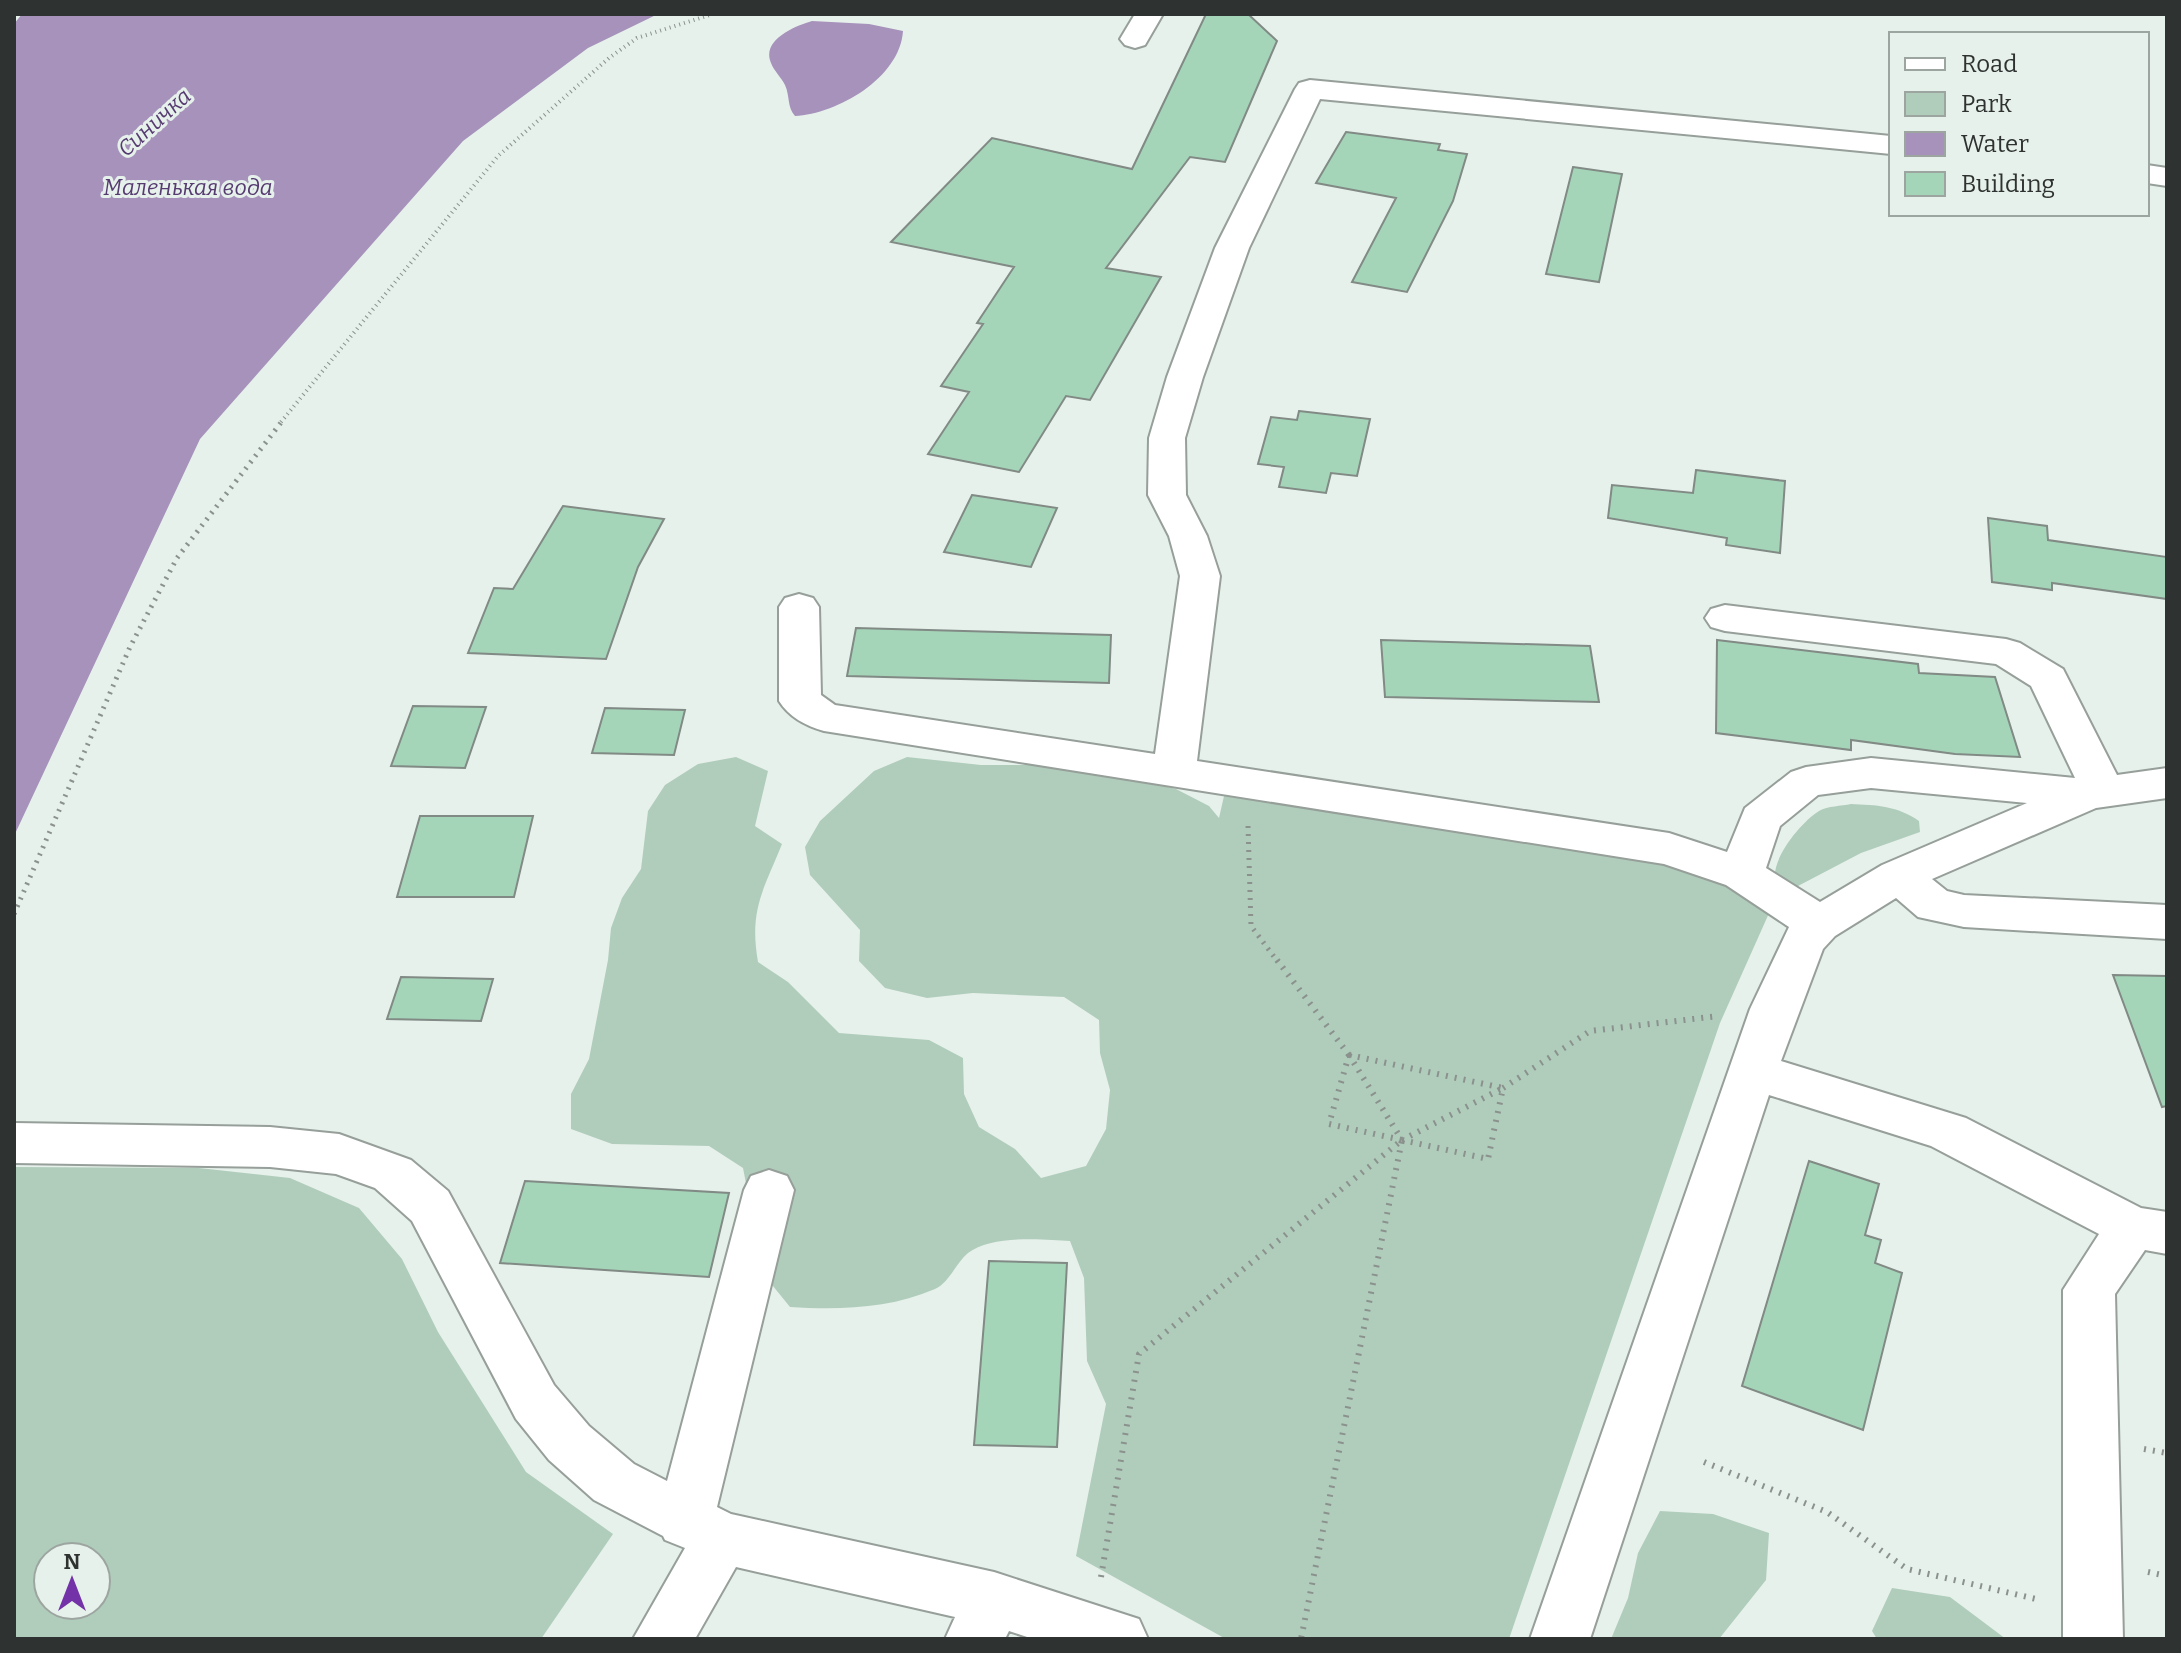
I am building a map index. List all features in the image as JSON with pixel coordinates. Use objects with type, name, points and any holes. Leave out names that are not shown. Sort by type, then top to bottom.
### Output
[{"type":"street","points":[[1174,774],[1200,576],[1188,536],[1167,495],[1167,438],[1185,377],[1232,248],[1310,89],[1889,145]]},
{"type":"street","points":[[799,607],[800,701],[824,717],[1669,849],[1742,874],[1819,924]]},
{"type":"street","points":[[1725,618],[2006,652],[2048,678],[2095,792]]},
{"type":"street","points":[[1742,874],[1761,819],[1806,782],[1871,773],[2095,792],[2167,783]]},
{"type":"street","points":[[1560,1639],[1774,1009],[1803,941],[1819,924],[1898,876],[2095,792]]},
{"type":"street","points":[[1898,876],[1934,905],[1964,911],[2167,922]]},
{"type":"street","points":[[1754,1071],[1948,1132],[2150,1230],[2089,1290],[2093,1626]]},
{"type":"street","points":[[14,1143],[270,1147],[339,1154],[393,1174],[430,1206],[535,1402],[569,1443],[614,1482],[704,1530],[984,1619],[1105,1634]]},
{"type":"street","points":[[663,1639],[704,1530],[769,1190]]},
{"type":"path","points":[[14,914],[130,647],[177,558],[236,477],[498,156],[609,58],[637,38],[713,14]]},
{"type":"path","points":[[1247,785],[1251,926],[1349,1055],[1402,1140],[1301,1639]]},
{"type":"path","points":[[1105,1634],[1139,1354],[1402,1140],[1503,1088],[1590,1031],[1774,1009]]},
{"type":"path","points":[[1349,1055],[1503,1088]]},
{"type":"path","points":[[1349,1055],[1329,1124],[1488,1159],[1503,1088]]},
{"type":"path","points":[[1704,1462],[1827,1512],[1907,1569],[2093,1626]]},
{"type":"green space","points":[[736,757],[768,771],[755,826],[782,844],[757,914],[758,962],[788,982],[839,1033],[929,1040],[963,1058],[964,1094],[979,1127],[1015,1149],[1041,1178],[1086,1166],[1106,1129],[1110,1090],[1100,1053],[1099,1020],[1064,997],[973,993],[927,998],[885,988],[859,961],[860,930],[810,875],[805,847],[820,821],[874,771],[907,757],[981,765],[1059,765],[1097,770],[1176,789],[1209,806],[1219,818],[1224,796],[1683,863],[1770,911],[1720,1023],[1509,1639],[1226,1639],[1076,1556],[1106,1404],[1087,1361],[1084,1278],[1070,1241],[1017,1240],[978,1247],[964,1257],[940,1286],[900,1301],[845,1308],[790,1307],[764,1275],[743,1168],[709,1146],[612,1144],[571,1129],[571,1094],[589,1059],[611,928],[622,898],[641,869],[648,811],[665,785],[698,764]]},
{"type":"green space","points":[[1851,804],[1903,812],[1919,821],[1920,832],[1861,853],[1798,886],[1788,888],[1775,879],[1775,870],[1783,851],[1804,823],[1823,809]]},
{"type":"green space","points":[[14,1167],[199,1168],[290,1178],[359,1208],[402,1259],[438,1332],[526,1472],[613,1534],[541,1639],[14,1639]]},
{"type":"green space","points":[[1660,1511],[1713,1514],[1769,1533],[1766,1580],[1719,1639],[1611,1639],[1628,1598],[1638,1553]]},
{"type":"green space","points":[[1892,1588],[1950,1597],[2006,1639],[1877,1639],[1872,1631]]},
{"type":"water","name":"Маленькая вода","points":[[22,14],[658,14],[588,48],[463,141],[200,439],[14,836],[14,24]]},
{"type":"water","points":[[812,21],[869,24],[903,31],[891,64],[864,90],[829,108],[795,116],[785,85],[772,66],[769,55],[771,47],[781,35]]},
{"type":"building","points":[[1206,14],[1248,14],[1277,41],[1225,162],[1190,157],[1106,268],[1161,277],[1090,400],[1066,396],[1019,472],[928,454],[969,392],[941,386],[983,324],[977,323],[1014,267],[891,242],[992,138],[1132,169]]},
{"type":"building","points":[[1346,132],[1440,144],[1438,150],[1467,154],[1453,201],[1407,292],[1352,282],[1396,198],[1316,183]]},
{"type":"building","points":[[1573,167],[1622,174],[1599,282],[1546,274]]},
{"type":"building","points":[[1299,411],[1370,419],[1357,476],[1331,473],[1326,493],[1279,487],[1284,467],[1258,464],[1271,417],[1297,420]]},
{"type":"building","points":[[1696,470],[1785,481],[1780,553],[1726,545],[1727,538],[1608,518],[1612,485],[1693,493]]},
{"type":"building","points":[[972,495],[1057,508],[1031,567],[944,552]]},
{"type":"building","points":[[563,506],[664,519],[638,567],[606,659],[468,653],[494,588],[513,589]]},
{"type":"building","points":[[1988,518],[2047,526],[2048,540],[2167,557],[2167,599],[2052,583],[2052,590],[1992,582]]},
{"type":"building","points":[[856,628],[1111,635],[1109,683],[847,676]]},
{"type":"building","points":[[1381,640],[1590,646],[1599,702],[1385,697]]},
{"type":"building","points":[[1717,640],[1918,664],[1919,673],[1995,677],[2020,757],[1955,754],[1851,740],[1851,750],[1716,733]]},
{"type":"building","points":[[413,706],[486,707],[465,768],[391,766]]},
{"type":"building","points":[[605,708],[685,710],[674,755],[592,753]]},
{"type":"building","points":[[420,816],[533,816],[514,897],[397,897]]},
{"type":"building","points":[[2113,975],[2167,976],[2167,1106],[2162,1107]]},
{"type":"building","points":[[401,977],[493,979],[481,1021],[387,1019]]},
{"type":"building","points":[[1809,1161],[1879,1184],[1865,1235],[1881,1240],[1875,1263],[1902,1273],[1863,1430],[1742,1386]]},
{"type":"building","points":[[525,1181],[729,1193],[709,1277],[500,1263]]},
{"type":"building","points":[[989,1261],[1067,1263],[1057,1447],[974,1445]]},
{"type":"water label","name":"Синичка","points":[[154,122]]}]
